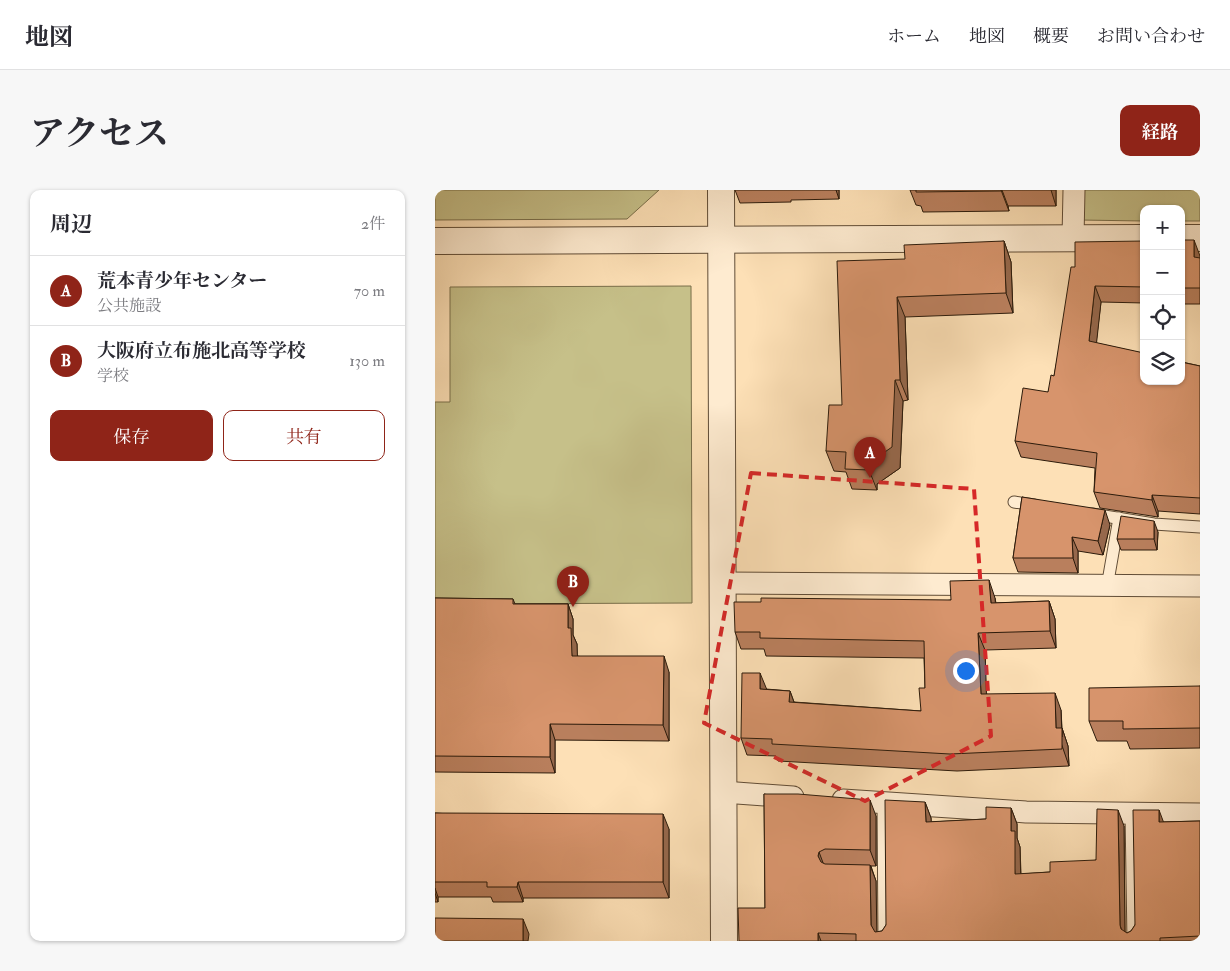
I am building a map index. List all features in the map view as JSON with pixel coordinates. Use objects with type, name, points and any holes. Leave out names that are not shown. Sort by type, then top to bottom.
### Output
[{"type":"street","points":[[721,190],[724,941]]},
{"type":"street","points":[[1073,238],[1074,190]]},
{"type":"street","points":[[435,241],[1140,238]]},
{"type":"street","points":[[1185,238],[1200,238]]},
{"type":"street","points":[[722,583],[1107,587],[1200,586]]},
{"type":"street","points":[[723,792],[1026,812],[1200,814]]},
{"type":"lane","points":[[1014,502],[1042,506]]},
{"type":"lane","points":[[1081,512],[1200,527]]},
{"type":"lane","points":[[1107,587],[1119,518]]},
{"type":"lane","points":[[883,803],[879,874],[884,941]]},
{"type":"lane","points":[[1131,813],[1133,941]]},
{"type":"highlighted area","points":[[751,473],[974,489],[991,736],[865,801],[704,723]]},
{"type":"shaded area","points":[[435,190],[659,190],[627,219],[435,220]]},
{"type":"shaded area","points":[[1079,190],[1200,190],[1200,221],[1185,221],[1185,205],[1140,205],[1140,221],[1079,220]]},
{"type":"shaded area","points":[[691,286],[692,603],[435,604],[435,402],[450,402],[450,287]]},
{"type":"building","points":[[916,190],[1001,190],[1001,191],[916,192]]},
{"type":"building","points":[[1185,240],[1194,240],[1194,257],[1200,258],[1200,288],[1185,288]]},
{"type":"building","points":[[1004,241],[1006,293],[897,297],[900,380],[895,380],[892,447],[869,463],[869,470],[845,469],[846,452],[826,451],[829,405],[842,405],[837,261],[905,259],[904,245]]},
{"type":"building","points":[[1140,241],[1140,287],[1095,286],[1089,341],[1140,352],[1140,385],[1185,385],[1185,363],[1200,366],[1200,498],[1152,495],[1152,500],[1094,492],[1097,453],[1015,441],[1023,388],[1048,392],[1051,375],[1054,376],[1071,267],[1075,267],[1075,242]]},
{"type":"building","points":[[1022,497],[1105,510],[1098,541],[1072,537],[1073,558],[1013,558]]},
{"type":"building","points":[[1121,516],[1154,521],[1154,539],[1117,539]]},
{"type":"building","points":[[989,580],[991,603],[1049,601],[1050,631],[978,633],[981,694],[1055,693],[1056,728],[1062,728],[1062,749],[950,754],[772,744],[772,739],[741,738],[742,673],[760,673],[760,689],[790,691],[789,702],[921,711],[919,688],[925,688],[924,641],[760,638],[760,632],[735,632],[734,602],[761,602],[761,598],[951,600],[950,581]]},
{"type":"building","points":[[435,598],[513,599],[513,604],[568,604],[568,628],[571,628],[572,656],[664,656],[663,725],[550,724],[550,757],[435,756]]},
{"type":"building","points":[[1200,686],[1200,728],[1123,729],[1123,721],[1089,721],[1089,688]]},
{"type":"building","points":[[764,794],[798,794],[870,800],[870,850],[825,849],[819,852],[818,856],[821,862],[825,864],[870,865],[871,925],[875,932],[882,931],[886,925],[885,800],[925,802],[926,822],[986,819],[986,807],[1011,808],[1011,831],[1015,831],[1015,874],[1050,872],[1050,862],[1096,860],[1097,809],[1118,810],[1120,925],[1121,929],[1127,933],[1135,925],[1133,810],[1159,810],[1159,822],[1200,821],[1200,936],[1160,938],[1160,941],[856,941],[856,934],[818,933],[818,941],[739,941],[738,908],[765,908]]},
{"type":"building","points":[[435,813],[663,814],[663,882],[518,882],[517,887],[487,887],[487,882],[435,882]]},
{"type":"building","points":[[435,918],[523,919],[523,941],[435,941]]},
{"type":"place","name":"荒本青少年センター","points":[[870,478]]},
{"type":"place","name":"大阪府立布施北高等学校","points":[[573,607]]}]
